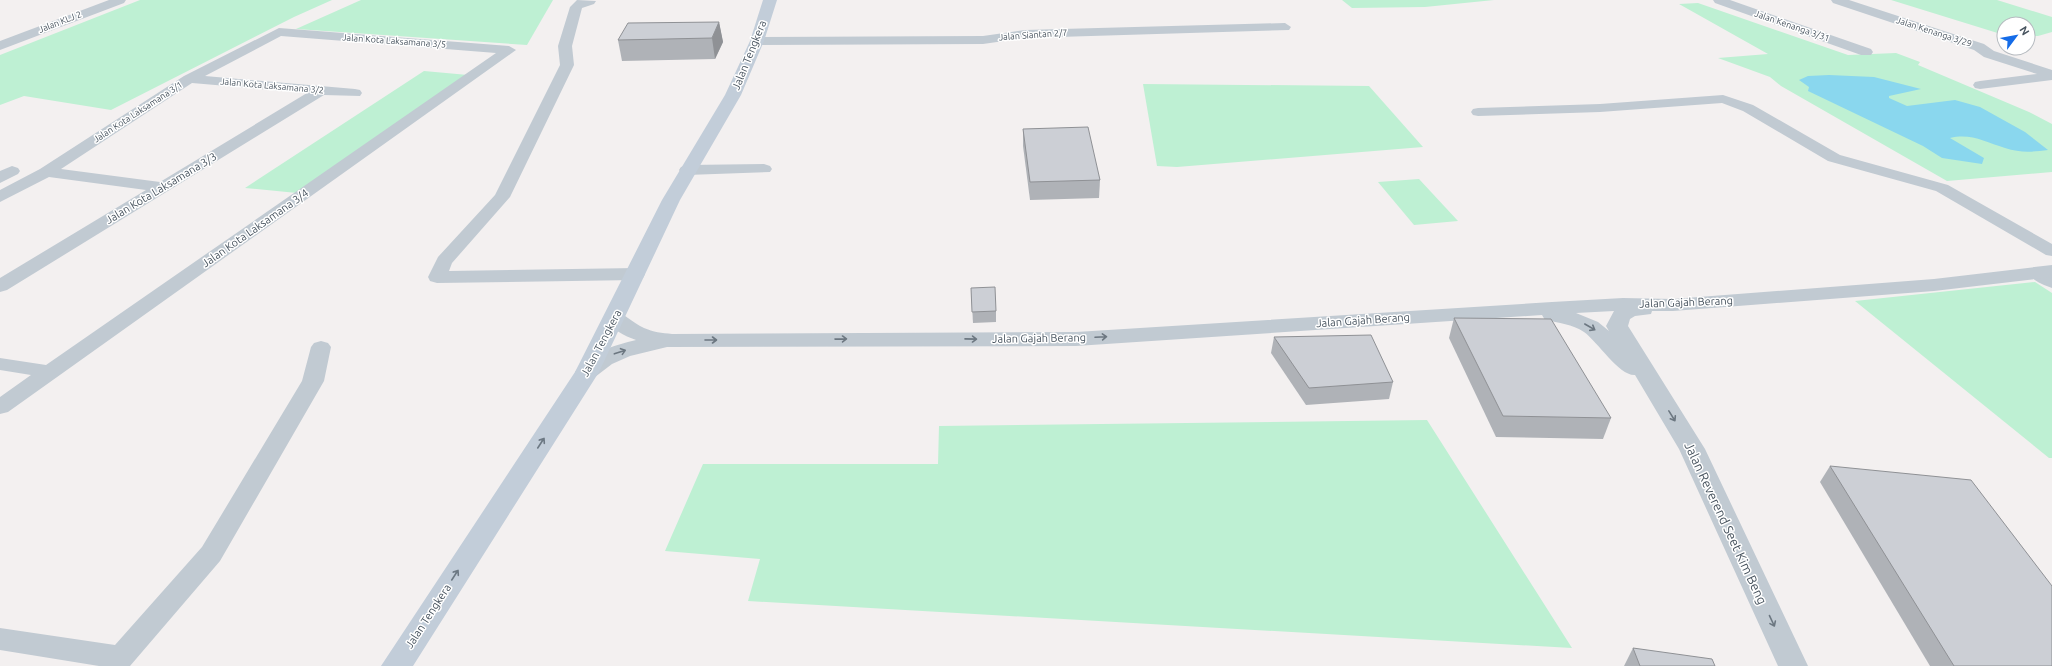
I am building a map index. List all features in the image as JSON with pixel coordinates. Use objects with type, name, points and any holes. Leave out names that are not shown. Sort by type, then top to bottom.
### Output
[{"type":"main road","name":"Jalan Tengkera","points":[[396,666],[587,372],[615,318],[671,200],[687,170],[733,96],[757,41],[770,0]]},
{"type":"street","name":"Jalan KLJ 2","points":[[0,46],[110,0]]},
{"type":"street","name":"Jalan KLJ 2","points":[[0,40],[120,0]]},
{"type":"street","name":"Jalan Kenanga 3/31","points":[[1719,0],[1866,52]]},
{"type":"street","name":"Jalan Kenanga 3/29","points":[[1838,0],[1979,47],[1989,54],[2052,75]]},
{"type":"street","points":[[590,1],[581,3],[576,7],[565,46],[567,65],[502,198],[444,261],[437,277],[636,274]]},
{"type":"street","name":"Jalan Siantan 2/7","points":[[757,41],[983,40],[1024,34],[1285,27]]},
{"type":"street","name":"Jalan Kota Laksamana 3/5","points":[[279,32],[510,50]]},
{"type":"street","name":"Jalan Kota Laksamana 3/1","points":[[0,197],[46,172],[189,79],[279,32]]},
{"type":"street","name":"Jalan Kota Laksamana 3/4","points":[[0,407],[510,50]]},
{"type":"street","points":[[1980,85],[2052,75]]},
{"type":"street","name":"Jalan Kota Laksamana 3/2","points":[[189,79],[355,93]]},
{"type":"street","name":"Jalan Kota Laksamana 3/3","points":[[0,286],[322,90]]},
{"type":"street","points":[[1478,112],[1600,108],[1723,99],[1748,108],[1834,158],[1942,188],[2048,246]]},
{"type":"street","points":[[687,170],[764,169]]},
{"type":"street","points":[[46,172],[161,187]]},
{"type":"street","name":"Jalan Gajah Berang","points":[[587,372],[603,359],[616,353],[639,346],[672,341],[924,338],[1076,339],[1623,304],[1673,305],[2047,275]]},
{"type":"street","name":"Jalan Reverend Seet Kim Beng","points":[[1673,305],[1623,312],[1618,318],[1617,326],[1692,449],[1793,666]]},
{"type":"street","name":"Jalan Reverend Seet Kim Beng","points":[[1484,313],[1547,314],[1577,320],[1594,327],[1606,339],[1619,356],[1652,383]]},
{"type":"street","name":"Jalan Gajah Berang","points":[[615,318],[635,334],[672,341]]},
{"type":"street","points":[[0,640],[116,662],[211,554],[313,381],[321,348]]},
{"type":"street","points":[[0,364],[50,372]]},
{"type":"green space","points":[[140,0],[332,0],[294,17],[111,110],[24,96],[0,105],[0,55]]},
{"type":"green space","points":[[361,0],[553,0],[527,45],[296,29]]},
{"type":"green space","points":[[1342,0],[1494,0],[1425,7],[1352,8]]},
{"type":"green space","points":[[1891,0],[1997,0],[2052,17],[2052,32],[2036,36],[2036,16],[1996,16],[1996,33]]},
{"type":"green space","points":[[1698,3],[1848,55],[1896,53],[1920,62],[1918,65],[2029,112],[2052,124],[2052,172],[1947,181],[1781,86],[1770,77],[1718,58],[1768,54],[1679,4]]},
{"type":"green space","points":[[424,71],[468,75],[297,193],[245,188]]},
{"type":"green space","points":[[1143,84],[1369,86],[1423,147],[1177,167],[1157,166]]},
{"type":"green space","points":[[1419,179],[1458,221],[1414,225],[1378,182]]},
{"type":"green space","points":[[2035,282],[2052,293],[2052,458],[2049,458],[1855,301]]},
{"type":"green space","points":[[1427,420],[1572,648],[748,601],[760,559],[665,551],[703,464],[938,464],[939,426]]},
{"type":"water","points":[[1829,75],[1874,77],[1921,89],[1889,96],[1889,98],[1907,106],[1955,100],[1980,107],[2025,132],[2048,150],[2032,152],[2016,151],[1971,137],[1958,137],[1950,138],[1984,158],[1982,164],[1942,158],[1923,146],[1808,91],[1809,87],[1799,80],[1808,76]]},
{"type":"building","points":[[719,22],[712,38],[618,40],[628,23]]},
{"type":"building","points":[[1088,127],[1100,180],[1030,182],[1023,129]]},
{"type":"building","points":[[995,287],[996,311],[972,312],[971,288]]},
{"type":"building","points":[[1454,318],[1551,319],[1611,418],[1503,416]]},
{"type":"building","points":[[1371,335],[1393,382],[1309,388],[1274,337]]},
{"type":"building","points":[[1830,466],[1971,480],[2052,586],[2052,666],[1954,666]]},
{"type":"building","points":[[1633,648],[1712,659],[1715,666],[1640,666]]}]
